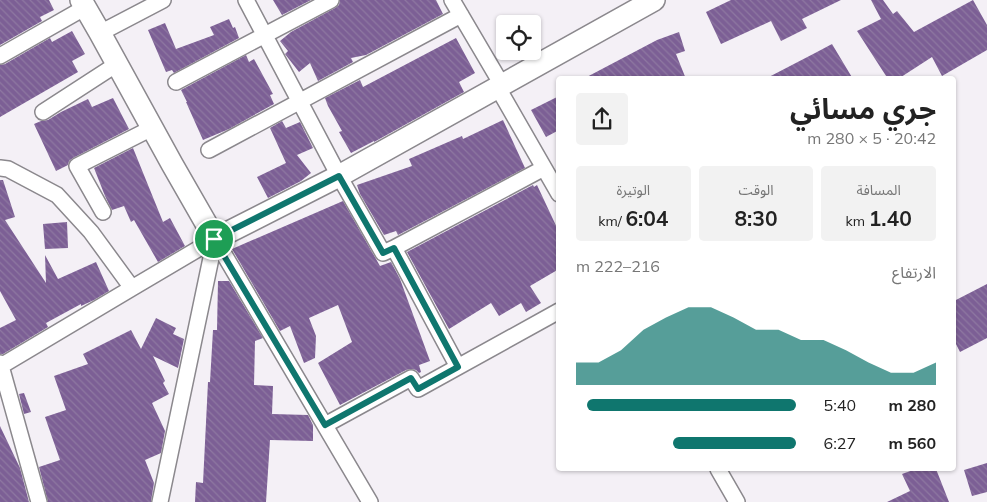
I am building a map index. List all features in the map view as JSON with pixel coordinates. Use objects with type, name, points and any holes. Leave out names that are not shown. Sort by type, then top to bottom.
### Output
[{"type":"street","points":[[100,33],[163,0]]},
{"type":"street","points":[[246,0],[339,176],[383,253],[544,168]]},
{"type":"street","points":[[176,82],[331,0]]},
{"type":"street","points":[[452,0],[556,189]]},
{"type":"street","points":[[39,502],[0,365],[214,239],[339,176],[654,0]]},
{"type":"street","points":[[0,56],[83,4],[214,239],[370,502]]},
{"type":"street","points":[[209,150],[461,15]]},
{"type":"street","points":[[43,112],[117,64]]},
{"type":"street","points":[[103,212],[77,166],[152,128]]},
{"type":"street","points":[[0,168],[8,169],[57,196],[92,232],[132,288]]},
{"type":"street","points":[[160,502],[214,239]]},
{"type":"street","points":[[394,248],[458,367]]},
{"type":"street","points":[[325,425],[411,378],[418,389],[556,313]]},
{"type":"street","points":[[719,471],[737,502]]},
{"type":"building","points":[[0,0],[49,0],[54,10],[40,17],[42,21],[0,45]]},
{"type":"building","points":[[273,0],[311,0],[282,15]]},
{"type":"building","points":[[340,0],[436,0],[443,14],[366,55],[351,58],[353,62],[318,81],[310,63],[299,72],[285,54],[288,51],[280,41],[291,32],[335,8],[339,5]]},
{"type":"building","points":[[731,0],[841,0],[802,19],[807,28],[781,41],[771,21],[721,44],[706,12]]},
{"type":"building","points":[[871,0],[883,0],[893,14],[897,11],[914,32],[973,0],[987,25],[987,50],[942,76],[932,57],[903,76],[886,76],[857,31],[881,19]]},
{"type":"building","points":[[229,19],[233,28],[235,27],[239,38],[174,73],[172,70],[166,72],[148,30],[165,23],[176,49],[214,35],[210,27]]},
{"type":"building","points":[[72,31],[85,54],[72,61],[78,72],[0,117],[0,65],[50,38],[52,42]]},
{"type":"building","points":[[679,32],[685,51],[676,54],[685,76],[589,76],[657,40]]},
{"type":"building","points":[[456,38],[475,73],[459,82],[464,92],[351,153],[339,132],[342,131],[325,98],[360,80],[363,87]]},
{"type":"building","points":[[832,44],[851,76],[771,76]]},
{"type":"building","points":[[246,55],[249,62],[254,59],[273,94],[270,95],[274,104],[229,129],[203,140],[181,90]]},
{"type":"building","points":[[113,98],[129,129],[73,158],[69,161],[68,165],[56,171],[34,124],[48,120],[88,99],[92,107]]},
{"type":"building","points":[[556,98],[556,132],[546,137],[531,110]]},
{"type":"building","points":[[503,120],[525,168],[398,235],[396,231],[384,235],[360,194],[357,185],[412,166],[409,159],[462,136],[463,139]]},
{"type":"building","points":[[282,121],[286,128],[300,122],[313,148],[297,155],[311,173],[301,181],[268,198],[257,177],[286,163],[270,128]]},
{"type":"building","points":[[133,148],[163,222],[170,218],[185,246],[158,262],[134,220],[131,222],[124,206],[112,210],[94,168]]},
{"type":"building","points":[[0,180],[3,180],[15,217],[5,220],[46,283],[45,255],[58,279],[96,262],[109,291],[46,323],[48,327],[3,354],[0,354],[0,328],[16,320],[0,291]]},
{"type":"building","points":[[533,185],[534,187],[537,185],[556,226],[556,271],[530,286],[541,303],[526,312],[521,303],[499,316],[491,303],[449,329],[407,252]]},
{"type":"building","points":[[343,201],[380,266],[391,262],[400,279],[430,361],[419,365],[421,372],[419,373],[416,370],[406,370],[340,405],[318,363],[352,342],[338,305],[309,318],[316,336],[315,358],[304,363],[290,326],[280,331],[232,249]]},
{"type":"building","points":[[67,222],[68,248],[45,249],[43,224]]},
{"type":"building","points":[[218,281],[229,281],[263,338],[255,341],[254,385],[273,386],[272,414],[308,415],[313,425],[313,441],[270,440],[266,502],[195,502],[196,482],[203,483],[208,382],[210,382],[213,330],[217,330]]},
{"type":"building","points":[[987,284],[987,338],[960,352],[956,344],[956,300]]},
{"type":"building","points":[[156,318],[176,328],[173,334],[184,339],[178,368],[153,356],[169,394],[152,403],[165,431],[161,453],[145,460],[154,483],[151,502],[48,502],[39,467],[60,460],[45,417],[66,410],[54,376],[88,364],[83,354],[131,330],[141,349]]},
{"type":"building","points":[[24,393],[31,412],[24,414],[19,394]]},
{"type":"building","points":[[0,426],[20,468],[29,502],[0,502]]},
{"type":"building","points":[[987,463],[987,492],[972,496],[964,470]]},
{"type":"building","points":[[910,471],[937,471],[949,502],[887,502],[910,491],[902,474]]},
{"type":"route","points":[[339,176],[383,253],[394,248],[458,367],[418,389],[411,378],[325,425],[214,239],[339,176]]}]
